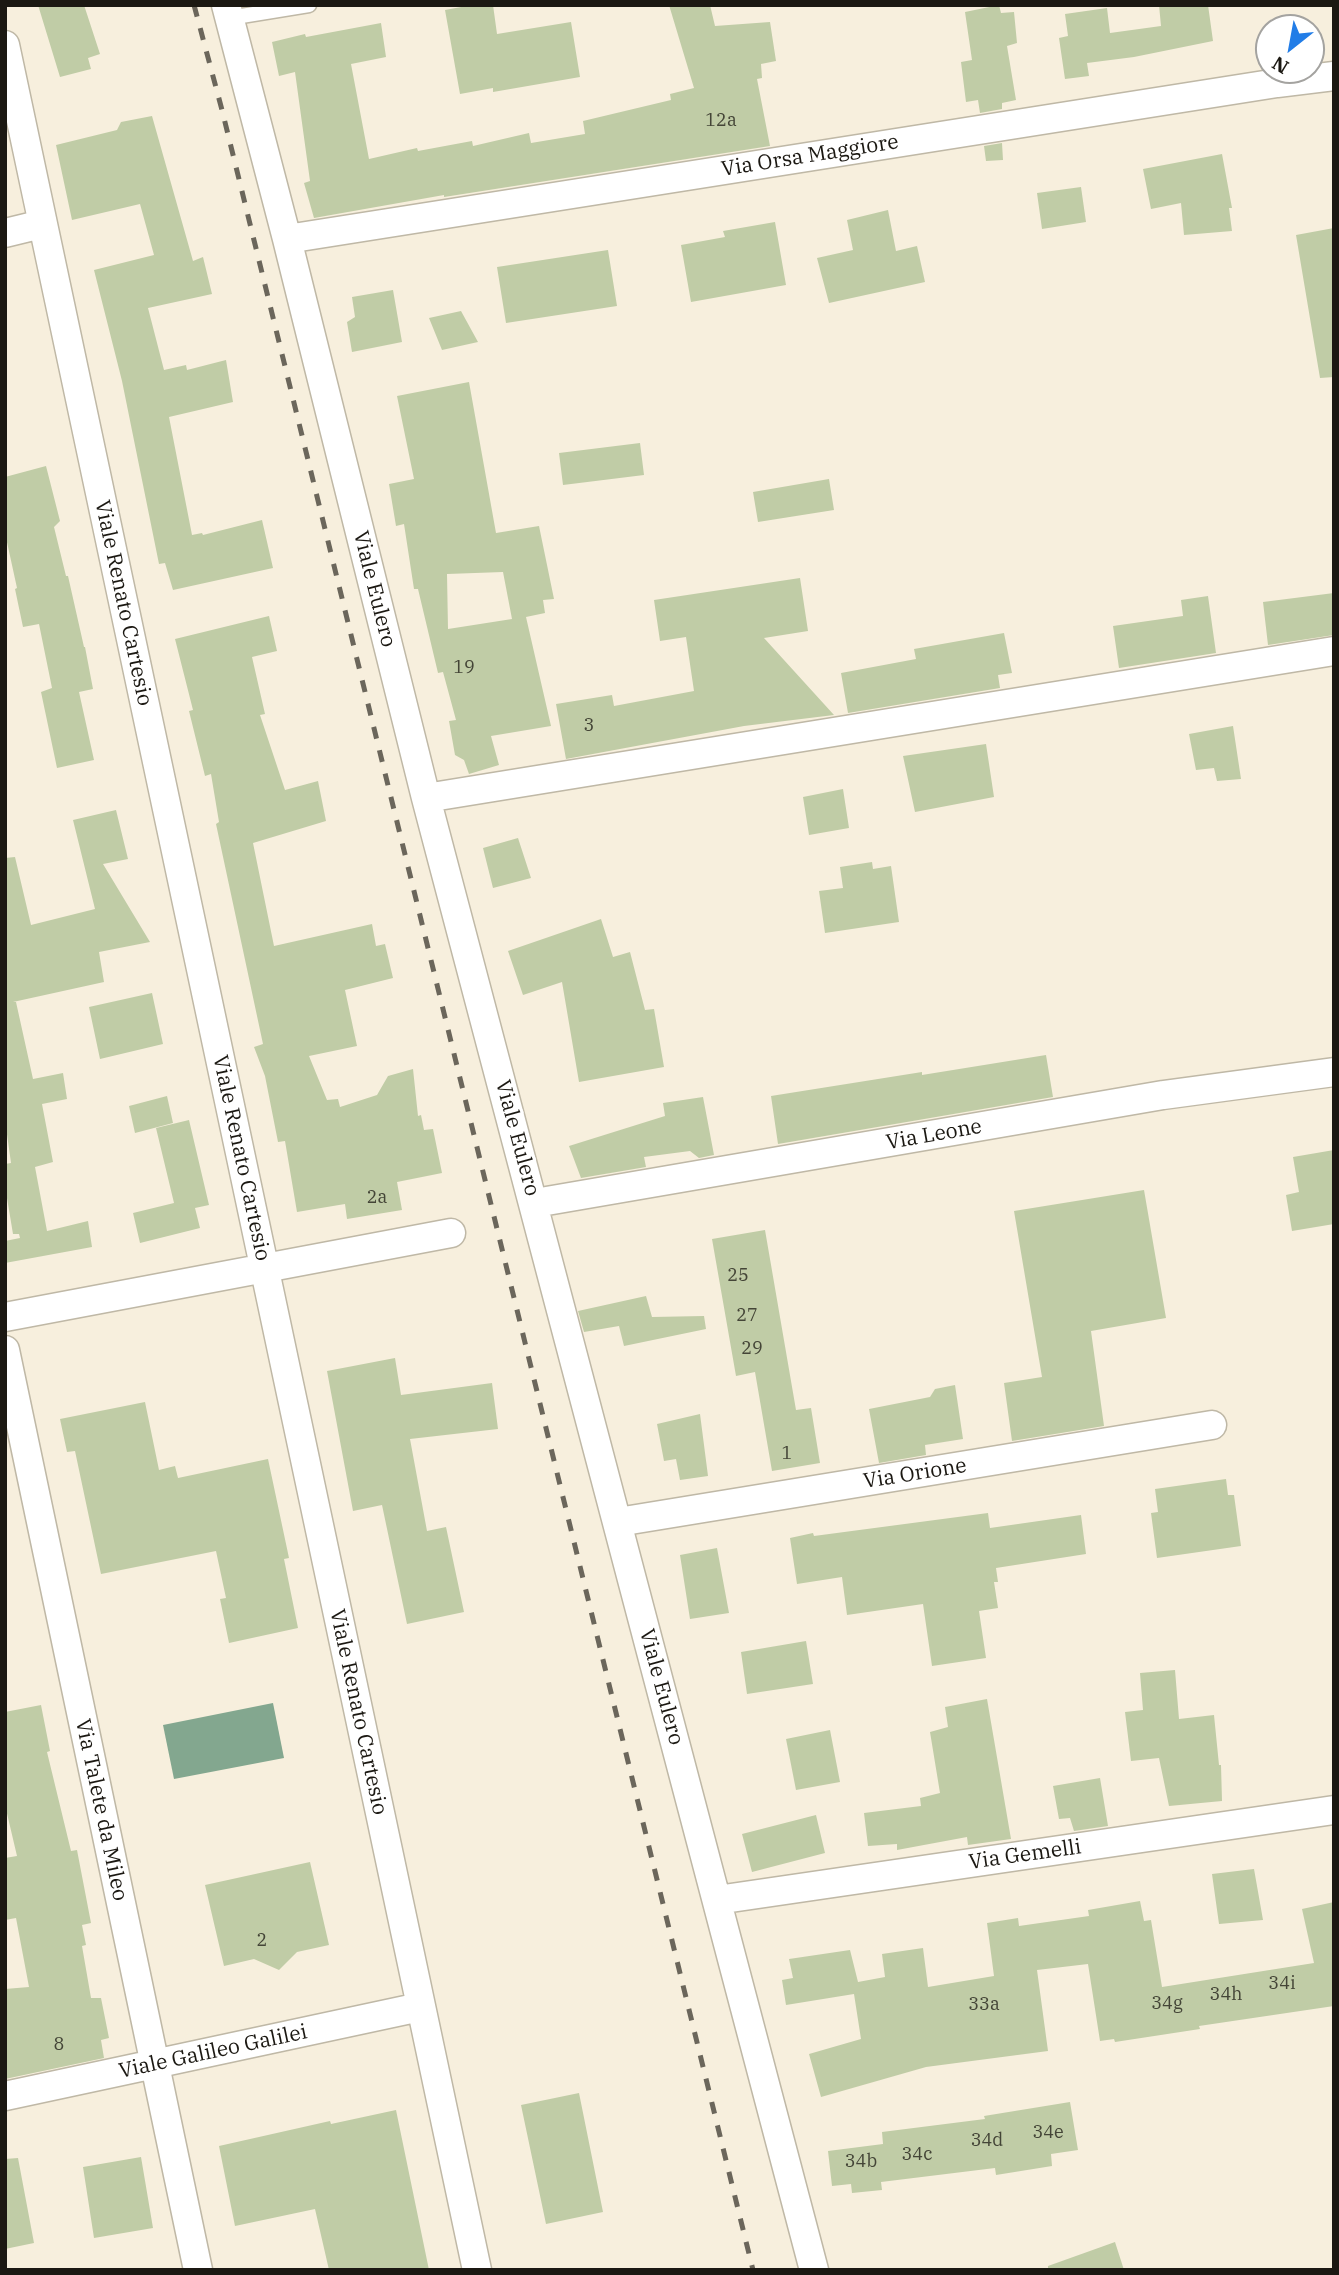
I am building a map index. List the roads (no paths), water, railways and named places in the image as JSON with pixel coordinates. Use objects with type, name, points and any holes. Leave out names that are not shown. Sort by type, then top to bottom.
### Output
[{"type":"street","name":"Viale Eulero","points":[[228,12],[426,798],[814,2270]]},
{"type":"street","name":"Viale Renato Cartesio","points":[[5,45],[477,2270]]},
{"type":"street","name":"Via Orsa Maggiore","points":[[287,239],[1334,76]]},
{"type":"street","points":[[5,233],[42,224]]},
{"type":"street","points":[[426,798],[1334,651]]},
{"type":"street","name":"Via Leone","points":[[534,1203],[1163,1095],[1334,1072]]},
{"type":"street","points":[[5,1317],[452,1233]]},
{"type":"street","name":"Via Talete da Mileo","points":[[5,1350],[198,2270]]},
{"type":"street","name":"Via Orione","points":[[618,1522],[1212,1425]]},
{"type":"street","name":"Via Gemelli","points":[[717,1900],[1334,1810]]},
{"type":"street","name":"Viale Galileo Galilei","points":[[5,2096],[420,2007]]},
{"type":"lane","points":[[228,12],[309,5]]},
{"type":"railway","points":[[194,5],[753,2270]]}]
